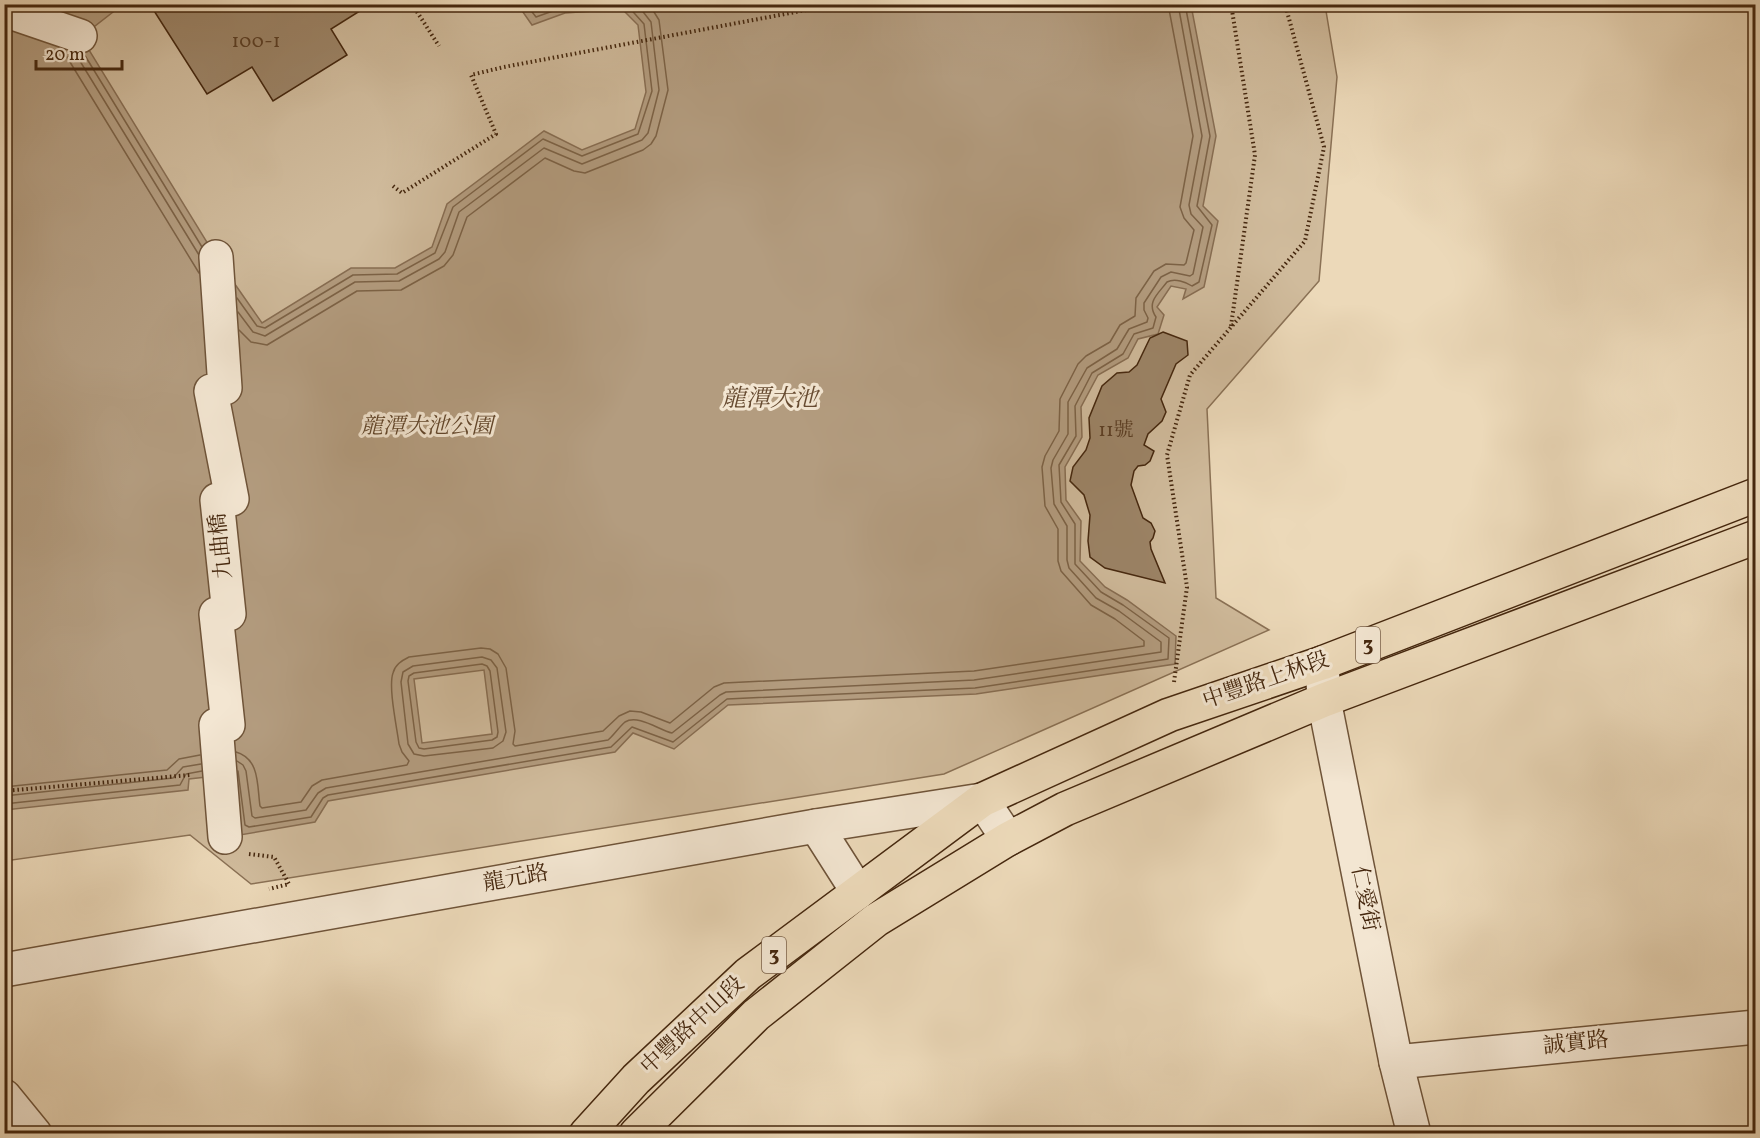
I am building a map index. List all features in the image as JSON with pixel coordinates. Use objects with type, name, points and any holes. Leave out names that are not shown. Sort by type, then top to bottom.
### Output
[{"type":"main road","name":"中豐路上林段","points":[[982,800],[1169,715],[1322,663],[1755,495]]},
{"type":"main road","name":"中豐路上林段","points":[[1008,839],[1065,809],[1324,700],[1755,537]]},
{"type":"main road","name":"中豐路中山段","points":[[586,1134],[636,1079],[748,974],[982,800]]},
{"type":"main road","name":"中豐路中山段","points":[[636,1134],[756,1015],[867,927],[1008,839]]},
{"type":"street","points":[[4,10],[80,36]]},
{"type":"street","name":"九曲橋","points":[[216,257],[225,388],[211,391],[232,499],[217,500],[229,614],[216,614],[228,725],[216,725],[225,837]]},
{"type":"street","name":"仁愛街","points":[[1322,663],[1324,700],[1396,1062],[1414,1134]]},
{"type":"street","points":[[982,800],[1008,839]]},
{"type":"street","name":"龍元路","points":[[4,970],[816,825],[982,800]]},
{"type":"street","points":[[816,825],[858,892]]},
{"type":"street","name":"誠實路","points":[[1396,1062],[1755,1027]]},
{"type":"street","points":[[4,1096],[35,1134]]},
{"type":"path","points":[[412,4],[439,46]]},
{"type":"path","points":[[393,186],[402,193],[496,134],[471,75],[838,4]]},
{"type":"path","points":[[1231,4],[1256,155],[1231,327]]},
{"type":"path","points":[[1169,715],[1187,587],[1167,455],[1190,375],[1305,241],[1324,147],[1285,4]]},
{"type":"path","points":[[4,791],[220,773]]},
{"type":"path","points":[[225,837],[241,853],[274,857],[289,884],[263,891],[268,922]]},
{"type":"green space","name":"龍潭大池","points":[[4,5],[1325,5],[1337,77],[1319,281],[1207,409],[1216,598],[1269,630],[944,774],[251,884],[190,835],[5,861]]},
{"type":"water","name":"龍潭大池","points":[[4,5],[122,5],[81,37],[216,257],[262,323],[351,268],[395,268],[432,247],[447,204],[544,131],[582,150],[635,129],[646,92],[638,25],[622,9],[565,13],[532,25],[518,5],[1191,5],[1216,136],[1203,206],[1218,221],[1204,287],[1183,299],[1186,289],[1171,286],[1157,307],[1164,315],[1158,334],[1138,339],[1128,358],[1098,375],[1081,407],[1082,437],[1065,467],[1066,500],[1081,521],[1080,561],[1105,587],[1176,636],[1175,664],[976,694],[728,705],[674,749],[633,733],[615,752],[328,801],[315,822],[240,835],[233,774],[189,779],[188,790],[5,810]],"holes":[[[484,670],[492,734],[422,743],[414,679]]]},
{"type":"building","points":[[153,4],[371,4],[331,29],[347,55],[273,101],[252,67],[207,94],[151,6]]},
{"type":"building","points":[[1163,332],[1187,341],[1188,355],[1176,364],[1161,399],[1166,412],[1162,421],[1148,434],[1144,445],[1154,451],[1150,461],[1138,466],[1134,471],[1131,485],[1143,518],[1151,523],[1155,531],[1150,542],[1151,549],[1165,583],[1105,568],[1090,557],[1088,541],[1090,515],[1084,495],[1070,481],[1073,467],[1086,450],[1090,438],[1089,418],[1102,386],[1117,373],[1129,372],[1137,365],[1150,338]]},
{"type":"park label","name":"龍潭大池公園","points":[[427,427]]}]
